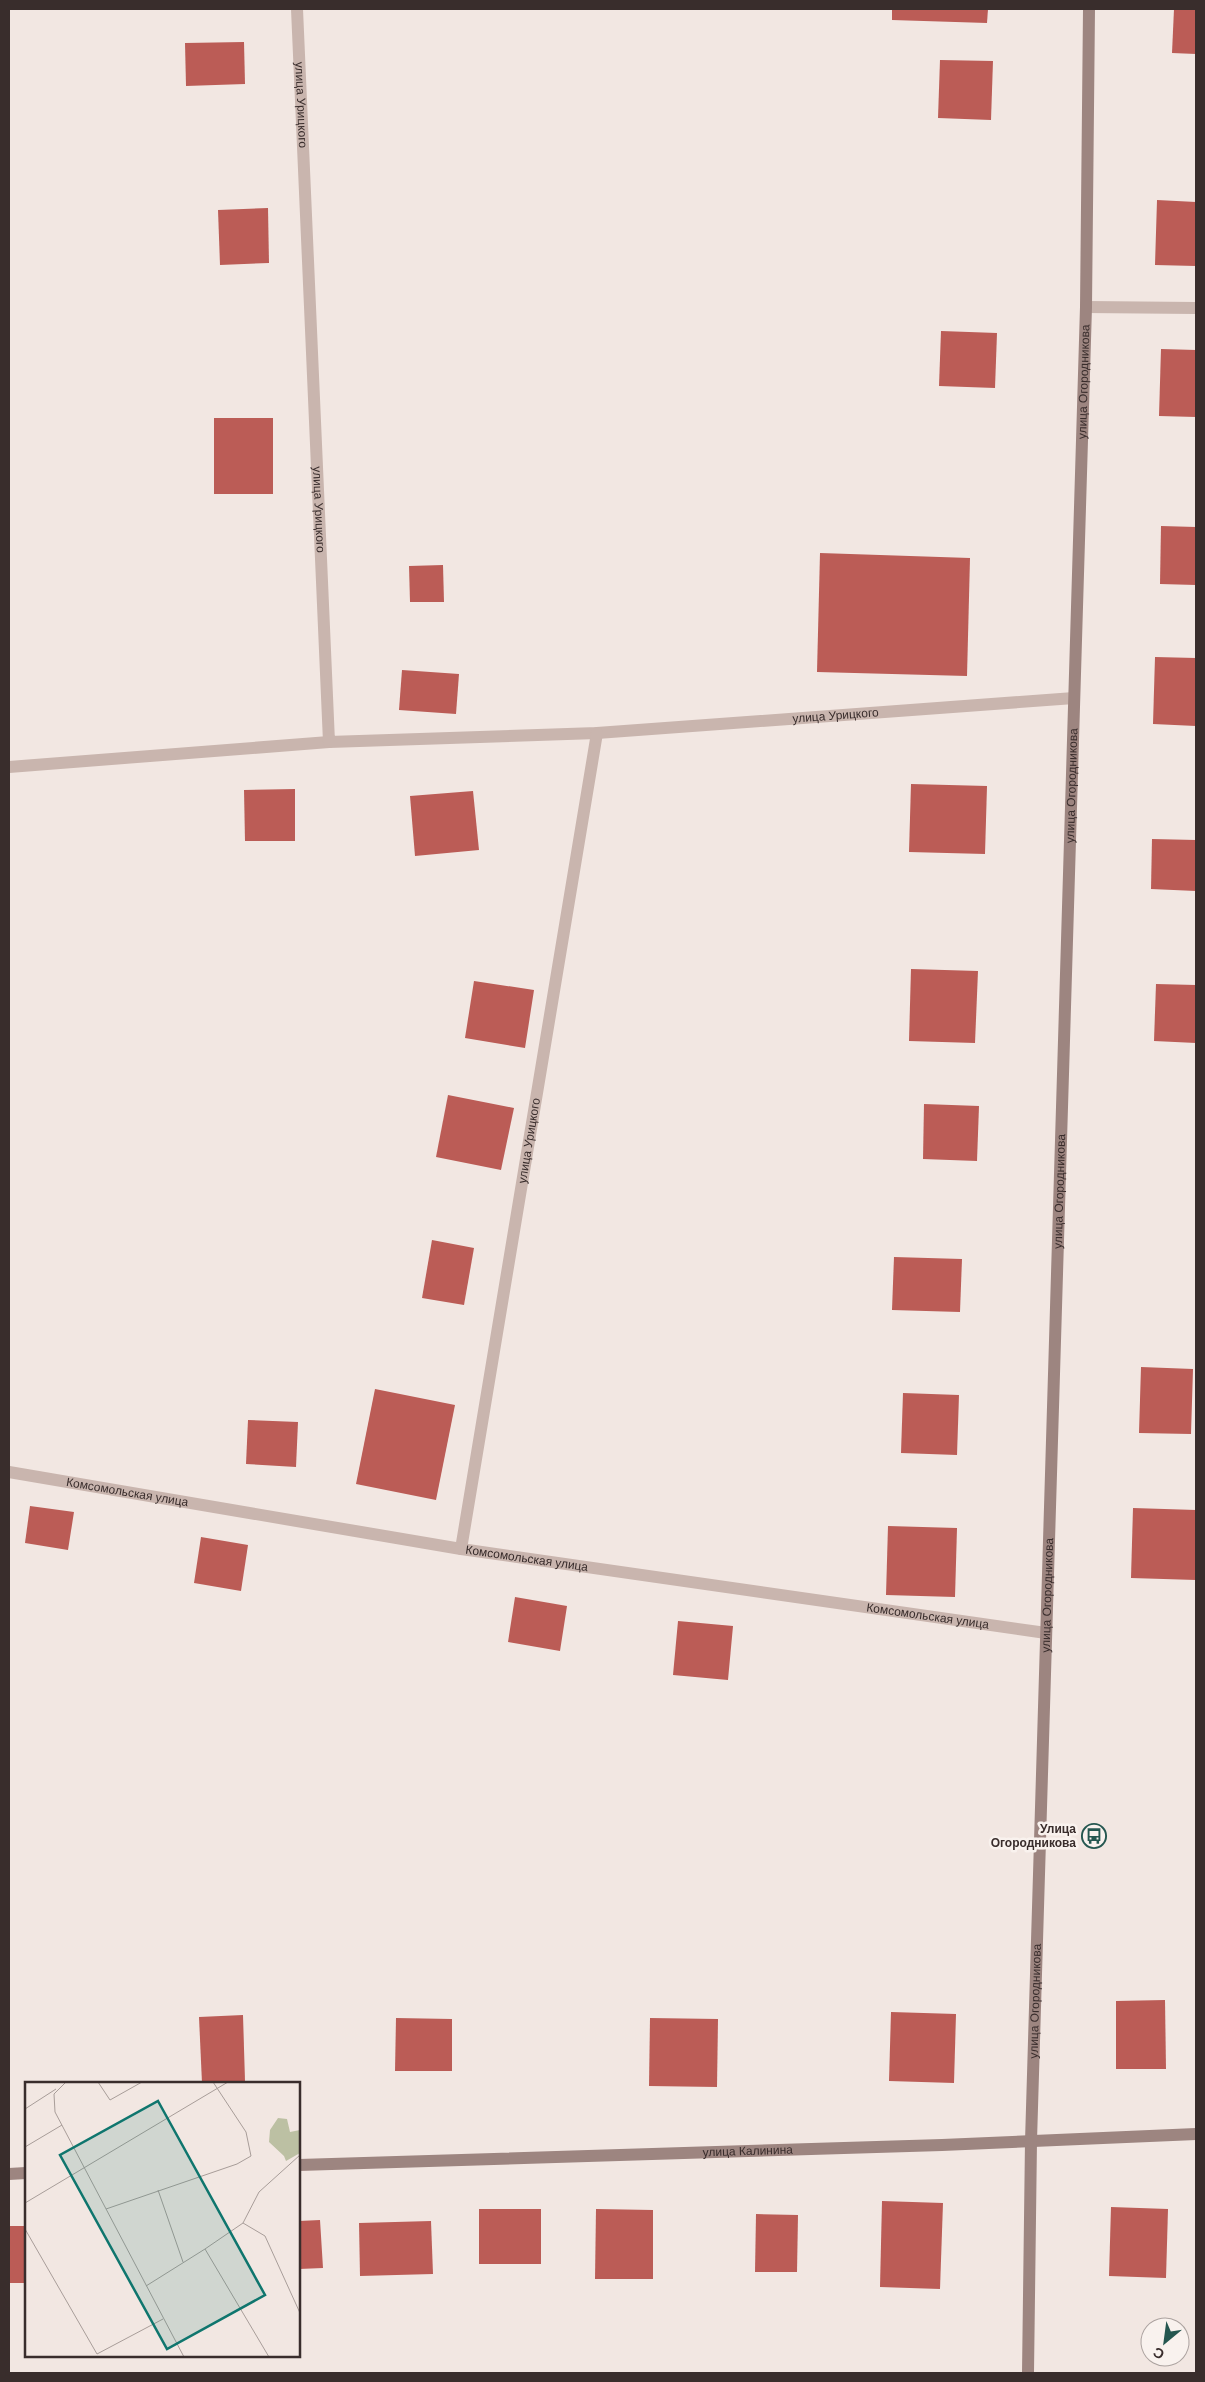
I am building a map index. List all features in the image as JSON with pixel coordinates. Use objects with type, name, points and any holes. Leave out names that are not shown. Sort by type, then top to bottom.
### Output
[{"type":"street","name":"улица Урицкого","points":[[297,9],[329,742],[597,734],[1074,698]]},
{"type":"street","name":"улица Огородникова","points":[[1028,2373],[1031,2141],[1086,306],[1089,9]]},
{"type":"street","points":[[1086,306],[1196,308]]},
{"type":"street","name":"улица Урицкого","points":[[461,1549],[597,734]]},
{"type":"street","points":[[9,767],[329,742]]},
{"type":"street","name":"Комсомольская улица","points":[[9,1472],[461,1549],[1046,1634]]},
{"type":"street","name":"улица Калинина","points":[[300,2165],[932,2146],[1196,2134]]},
{"type":"street","points":[[9,2174],[25,2173]]},
{"type":"building","points":[[892,9],[988,9],[987,23],[892,20]]},
{"type":"building","points":[[1174,9],[1196,10],[1196,54],[1172,53]]},
{"type":"building","points":[[244,42],[245,84],[186,86],[185,43]]},
{"type":"building","points":[[940,60],[993,61],[991,120],[938,118]]},
{"type":"building","points":[[1157,200],[1196,202],[1196,266],[1155,265]]},
{"type":"building","points":[[268,208],[269,263],[220,265],[218,210]]},
{"type":"building","points":[[941,331],[997,333],[995,388],[939,386]]},
{"type":"building","points":[[1161,349],[1196,350],[1196,417],[1159,416]]},
{"type":"building","points":[[214,418],[273,418],[273,494],[214,494]]},
{"type":"building","points":[[1161,526],[1196,527],[1196,585],[1160,584]]},
{"type":"building","points":[[820,553],[970,558],[967,676],[817,672]]},
{"type":"building","points":[[443,565],[444,602],[410,602],[409,566]]},
{"type":"building","points":[[1155,657],[1196,658],[1196,726],[1153,724]]},
{"type":"building","points":[[402,670],[459,674],[456,714],[399,710]]},
{"type":"building","points":[[911,784],[987,786],[985,854],[909,852]]},
{"type":"building","points":[[295,789],[295,841],[245,841],[244,790]]},
{"type":"building","points":[[473,791],[479,850],[415,856],[410,796]]},
{"type":"building","points":[[1152,839],[1196,840],[1196,891],[1151,889]]},
{"type":"building","points":[[911,969],[978,971],[975,1043],[909,1041]]},
{"type":"building","points":[[474,981],[534,990],[525,1048],[465,1038]]},
{"type":"building","points":[[1156,984],[1196,985],[1196,1043],[1154,1041]]},
{"type":"building","points":[[448,1095],[514,1108],[501,1170],[436,1157]]},
{"type":"building","points":[[924,1104],[979,1106],[977,1161],[923,1159]]},
{"type":"building","points":[[432,1240],[474,1248],[464,1305],[422,1298]]},
{"type":"building","points":[[894,1257],[962,1259],[960,1312],[892,1310]]},
{"type":"building","points":[[1141,1367],[1193,1369],[1191,1434],[1139,1433]]},
{"type":"building","points":[[375,1389],[455,1405],[436,1500],[356,1484]]},
{"type":"building","points":[[903,1393],[959,1395],[957,1455],[901,1453]]},
{"type":"building","points":[[248,1420],[298,1422],[296,1467],[246,1464]]},
{"type":"building","points":[[30,1506],[74,1512],[68,1550],[25,1543]]},
{"type":"building","points":[[1133,1508],[1196,1510],[1196,1580],[1131,1578]]},
{"type":"building","points":[[888,1526],[957,1528],[955,1597],[886,1595]]},
{"type":"building","points":[[201,1537],[248,1545],[241,1591],[194,1583]]},
{"type":"building","points":[[515,1597],[567,1606],[560,1651],[508,1642]]},
{"type":"building","points":[[678,1621],[733,1626],[728,1680],[673,1675]]},
{"type":"building","points":[[1165,2000],[1166,2069],[1116,2069],[1116,2001]]},
{"type":"building","points":[[891,2012],[956,2014],[954,2083],[889,2081]]},
{"type":"building","points":[[243,2015],[245,2081],[202,2082],[199,2017]]},
{"type":"building","points":[[396,2018],[452,2019],[452,2071],[395,2071]]},
{"type":"building","points":[[650,2018],[718,2019],[717,2087],[649,2086]]},
{"type":"building","points":[[882,2201],[943,2203],[940,2289],[880,2287]]},
{"type":"building","points":[[1111,2207],[1168,2209],[1166,2278],[1109,2276]]},
{"type":"building","points":[[479,2209],[541,2209],[541,2264],[479,2264]]},
{"type":"building","points":[[596,2209],[653,2210],[653,2279],[595,2279]]},
{"type":"building","points":[[756,2214],[798,2215],[797,2272],[755,2272]]},
{"type":"building","points":[[320,2220],[323,2268],[300,2269],[300,2221]]},
{"type":"building","points":[[431,2221],[433,2274],[360,2276],[359,2223]]},
{"type":"building","points":[[9,2226],[25,2226],[25,2283],[9,2283]]},
{"type":"place","name":"Улица Огородникова","points":[[1094,1836]]}]
